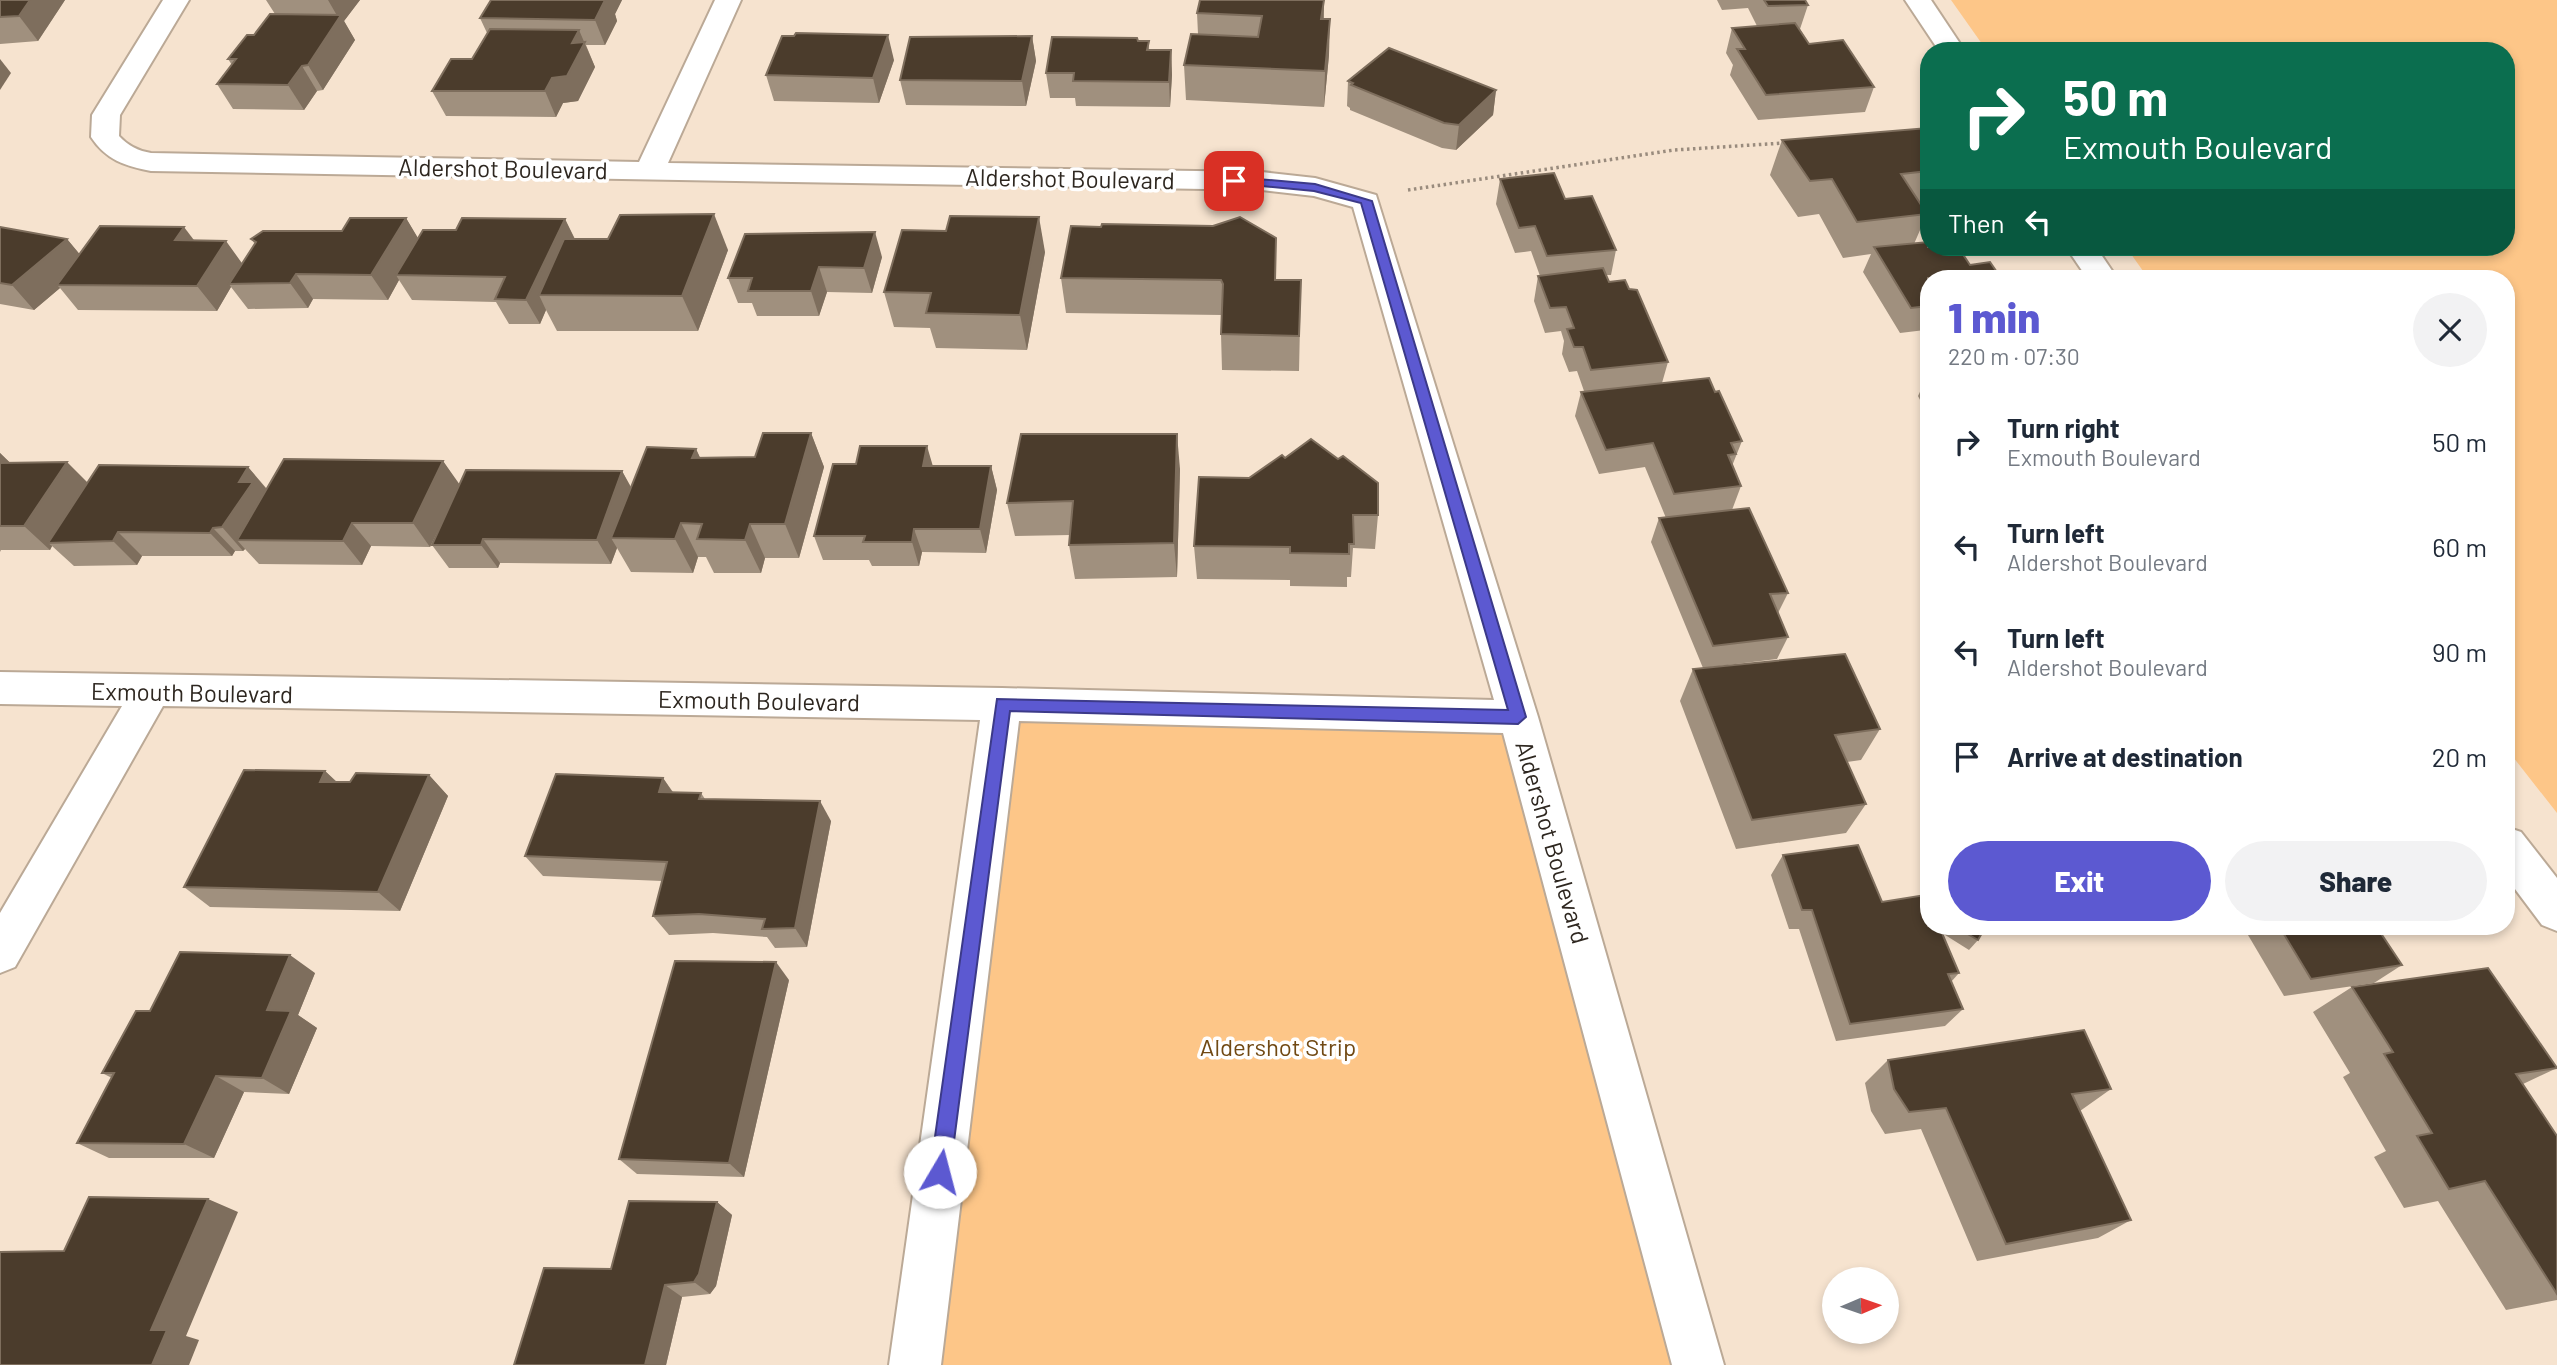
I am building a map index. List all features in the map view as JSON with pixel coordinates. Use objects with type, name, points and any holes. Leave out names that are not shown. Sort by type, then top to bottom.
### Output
[{"type":"street","name":"Aldershot Boulevard","points":[[176,0],[106,115],[104,137],[118,153],[132,158],[185,164],[1262,181],[1315,187],[1366,201],[1518,717],[1698,1365]]},
{"type":"street","points":[[650,170],[728,0]]},
{"type":"street","points":[[1918,0],[1946,42]]},
{"type":"street","name":"Exmouth Boulevard","points":[[0,688],[1002,704],[1518,717]]},
{"type":"street","points":[[0,953],[151,692]]},
{"type":"street","points":[[915,1365],[1002,704]]},
{"type":"street","points":[[2515,857],[2557,911]]},
{"type":"path","points":[[1366,201],[1399,191],[1674,150],[1794,142]]},
{"type":"green space","points":[[1951,0],[2557,0],[2557,813],[2515,759],[2515,270],[2142,270],[2132,256],[2515,256],[2515,42],[1981,42]]},
{"type":"green space","name":"Aldershot Strip","points":[[1002,704],[1518,717],[1698,1365],[915,1365]]},
{"type":"building","points":[[0,0],[30,0],[19,16],[0,17]]},
{"type":"building","points":[[491,0],[605,0],[595,20],[480,18]]},
{"type":"building","points":[[1200,0],[1324,0],[1321,19],[1330,19],[1325,71],[1184,65],[1191,34],[1258,37],[1262,16],[1197,13]]},
{"type":"building","points":[[1764,0],[1805,0],[1808,5],[1768,6]]},
{"type":"building","points":[[270,14],[341,15],[308,65],[302,66],[288,85],[217,84],[236,59],[228,59],[247,35],[254,35]]},
{"type":"building","points":[[1795,23],[1809,44],[1843,40],[1874,87],[1766,95],[1737,49],[1745,49],[1732,28]]},
{"type":"building","points":[[490,29],[579,30],[572,43],[585,42],[567,76],[552,78],[545,91],[432,91],[451,59],[472,59]]},
{"type":"building","points":[[796,33],[888,35],[873,78],[766,75],[782,36],[794,36]]},
{"type":"building","points":[[1032,36],[1022,81],[900,80],[910,37]]},
{"type":"building","points":[[1052,37],[1137,38],[1138,41],[1149,41],[1147,50],[1171,50],[1169,82],[1073,81],[1074,73],[1046,73]]},
{"type":"building","points":[[1389,48],[1496,90],[1459,125],[1444,123],[1351,85],[1353,83],[1348,81]]},
{"type":"building","points":[[1920,129],[1920,172],[1901,174],[1920,203],[1920,215],[1857,222],[1832,179],[1810,181],[1782,140]]},
{"type":"building","points":[[1554,173],[1565,199],[1592,196],[1616,250],[1547,256],[1535,226],[1519,228],[1500,179]]},
{"type":"building","points":[[714,214],[682,296],[539,295],[564,239],[608,239],[620,215]]},
{"type":"building","points":[[950,216],[1039,217],[1020,315],[926,313],[931,293],[884,292],[902,230],[946,231]]},
{"type":"building","points":[[1240,217],[1276,238],[1275,280],[1301,280],[1299,336],[1221,334],[1221,280],[1061,278],[1071,226],[1213,226]]},
{"type":"building","points":[[350,218],[406,218],[371,275],[296,274],[290,283],[229,284],[256,242],[251,239],[263,231],[342,231]]},
{"type":"building","points":[[462,218],[565,219],[526,300],[495,299],[505,277],[396,275],[423,230],[456,230]]},
{"type":"building","points":[[100,226],[184,227],[175,240],[226,241],[197,286],[57,285]]},
{"type":"building","points":[[0,227],[67,239],[12,285],[0,283]]},
{"type":"building","points":[[875,232],[864,268],[819,267],[811,291],[748,291],[752,278],[728,278],[745,234]]},
{"type":"building","points":[[1920,243],[1920,256],[1964,256],[1970,265],[1990,262],[1996,270],[1920,270],[1920,307],[1911,308],[1874,247]]},
{"type":"building","points":[[1603,268],[1609,282],[1625,280],[1629,289],[1637,290],[1668,362],[1591,370],[1583,347],[1574,347],[1567,329],[1574,328],[1566,307],[1550,308],[1538,276]]},
{"type":"building","points":[[1709,378],[1715,392],[1719,391],[1742,441],[1731,443],[1736,454],[1728,455],[1741,486],[1674,494],[1653,443],[1606,450],[1581,392]]},
{"type":"building","points":[[763,433],[811,433],[785,524],[750,524],[745,540],[697,539],[702,524],[681,523],[675,539],[611,538],[647,447],[696,449],[692,458],[755,457]]},
{"type":"building","points":[[1021,434],[1177,434],[1174,543],[1069,545],[1073,501],[1007,503]]},
{"type":"building","points":[[1311,439],[1338,459],[1343,456],[1378,483],[1378,515],[1353,515],[1354,544],[1349,544],[1349,554],[1290,553],[1290,547],[1194,546],[1199,477],[1249,478],[1282,455],[1285,458]]},
{"type":"building","points":[[860,446],[927,446],[923,466],[991,466],[980,529],[914,529],[912,542],[863,542],[865,536],[814,536],[833,464],[856,464]]},
{"type":"building","points":[[284,459],[443,461],[413,523],[352,523],[343,541],[237,540]]},
{"type":"building","points":[[67,462],[24,526],[0,526],[0,463]]},
{"type":"building","points":[[99,465],[248,467],[239,482],[253,482],[222,527],[213,528],[210,533],[118,532],[113,541],[48,543]]},
{"type":"building","points":[[466,470],[622,471],[597,540],[483,539],[481,545],[432,545]]},
{"type":"building","points":[[1749,508],[1788,593],[1770,594],[1788,637],[1713,646],[1659,518]]},
{"type":"building","points":[[1845,654],[1880,729],[1835,735],[1866,804],[1752,820],[1693,669]]},
{"type":"building","points":[[244,770],[325,771],[320,782],[350,782],[356,773],[429,775],[378,892],[184,887]]},
{"type":"building","points":[[556,774],[663,778],[659,792],[701,793],[699,799],[820,801],[795,928],[762,929],[765,919],[699,914],[653,916],[667,862],[525,856]]},
{"type":"building","points":[[1858,845],[1882,902],[1920,896],[1920,935],[1943,935],[1959,973],[1948,974],[1963,1009],[1850,1024],[1812,910],[1802,910],[1783,855]]},
{"type":"building","points":[[2284,935],[2382,935],[2402,965],[2311,979]]},
{"type":"building","points":[[180,952],[290,955],[267,1010],[291,1011],[262,1078],[216,1076],[184,1144],[77,1143],[114,1073],[102,1073],[136,1011],[150,1011]]},
{"type":"building","points":[[675,961],[776,962],[729,1163],[619,1159]]},
{"type":"building","points":[[2488,968],[2557,1068],[2516,1074],[2557,1136],[2557,1294],[2485,1181],[2449,1189],[2417,1136],[2432,1133],[2384,1054],[2393,1052],[2352,987]]},
{"type":"building","points":[[2084,1030],[2111,1089],[2072,1094],[2131,1220],[2006,1244],[1946,1108],[1909,1112],[1894,1089],[1888,1060]]},
{"type":"building","points":[[89,1197],[208,1199],[151,1330],[167,1330],[152,1365],[0,1365],[0,1252],[64,1251]]},
{"type":"building","points":[[629,1201],[717,1202],[699,1274],[694,1282],[665,1285],[645,1365],[514,1365],[544,1268],[611,1269]]},
{"type":"route","points":[[940,1172],[1002,704],[1518,717],[1366,201],[1315,187],[1234,181]]}]
